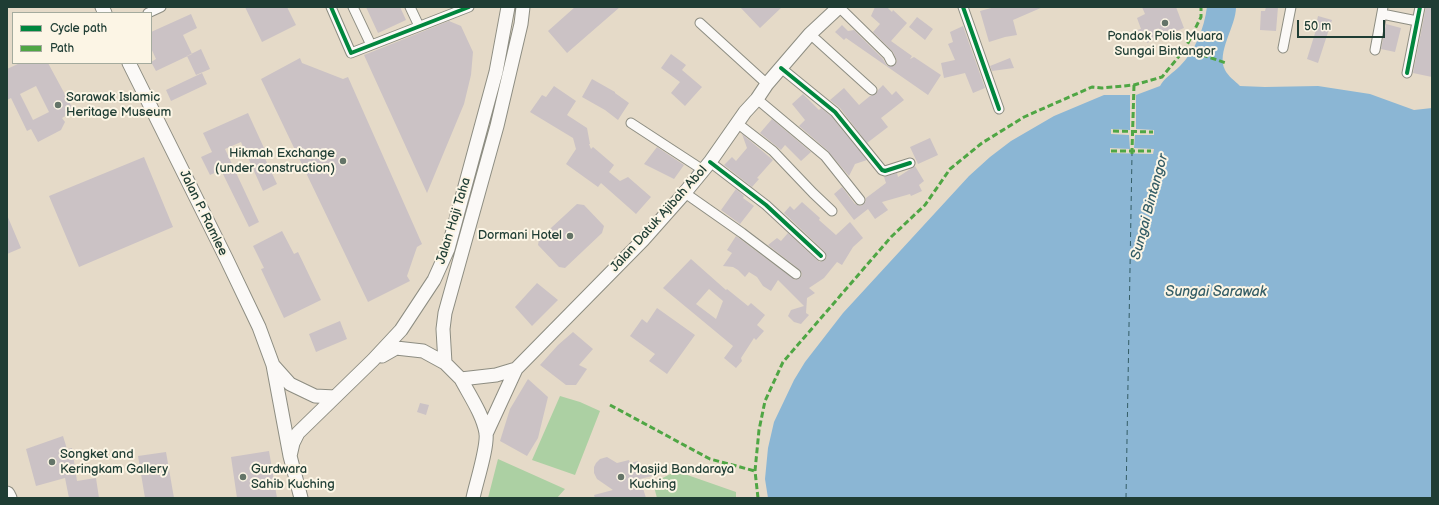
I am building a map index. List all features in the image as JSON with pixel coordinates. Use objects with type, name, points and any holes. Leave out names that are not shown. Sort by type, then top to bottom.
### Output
[{"type":"main road","name":"Jalan Haji Taha","points":[[290,456],[292,443],[298,433],[373,360],[405,324],[434,280],[448,249],[496,72],[508,7]]},
{"type":"main road","name":"Jalan Haji Taha","points":[[445,363],[443,329],[446,313],[497,126],[521,24],[523,7]]},
{"type":"main road","name":"Jalan Datuk Ajibah Abol","points":[[486,434],[516,369],[643,240],[685,193],[767,84],[810,34],[839,7]]},
{"type":"main road","name":"Jalan P. Ramlee","points":[[129,64],[259,327],[273,365],[290,456],[301,498]]},
{"type":"main road","points":[[373,360],[396,348],[423,351],[445,363],[461,379],[481,419],[486,434],[484,450],[473,498]]},
{"type":"main road","name":"Jalan P. Ramlee","points":[[273,365],[290,384],[315,396],[335,397]]},
{"type":"main road","name":"Jalan Datuk Ajibah Abol","points":[[461,379],[496,375],[516,369]]},
{"type":"main road","points":[[7,494],[8,498]]},
{"type":"street","points":[[150,12],[161,7]]},
{"type":"street","points":[[331,7],[351,53],[469,7]]},
{"type":"street","points":[[353,7],[371,45]]},
{"type":"street","points":[[410,7],[419,26]]},
{"type":"street","points":[[839,7],[888,55],[891,61]]},
{"type":"street","points":[[963,7],[999,109]]},
{"type":"street","points":[[1283,48],[1291,7]]},
{"type":"street","points":[[1407,73],[1420,7]]},
{"type":"street","points":[[1375,50],[1382,10],[1417,21]]},
{"type":"street","points":[[700,23],[767,84]]},
{"type":"street","points":[[810,34],[872,90]]},
{"type":"street","points":[[781,68],[835,112],[882,170],[886,171],[910,164]]},
{"type":"street","points":[[757,99],[825,156],[860,200]]},
{"type":"street","points":[[631,123],[706,166],[766,205],[821,256]]},
{"type":"street","points":[[737,123],[773,151],[832,211]]},
{"type":"street","points":[[685,193],[742,233],[796,274]]},
{"type":"green space","points":[[560,396],[580,402],[600,411],[575,475],[532,460]]},
{"type":"green space","points":[[498,459],[565,489],[557,498],[488,498]]},
{"type":"green space","points":[[676,471],[736,492],[736,498],[657,498],[653,483]]},
{"type":"water","name":"Sungai Sarawak","points":[[1207,7],[1236,7],[1233,23],[1223,55],[1223,63],[1226,72],[1240,86],[1318,86],[1370,94],[1414,110],[1432,108],[1432,498],[768,498],[765,479],[768,448],[774,422],[794,380],[805,362],[843,313],[969,176],[1011,141],[1054,116],[1104,95],[1136,95],[1160,86],[1190,54],[1204,23]]},
{"type":"pier","points":[[1130,95],[1136,95],[1136,129],[1154,130],[1154,135],[1135,135],[1134,148],[1154,149],[1153,154],[1110,153],[1110,148],[1130,149],[1129,135],[1111,134],[1111,129],[1130,130]]},
{"type":"building","points":[[245,7],[287,7],[296,25],[262,42]]},
{"type":"building","points":[[366,7],[400,7],[406,20],[378,33]]},
{"type":"building","points":[[575,7],[620,7],[567,53],[548,31]]},
{"type":"building","points":[[740,7],[782,7],[760,28]]},
{"type":"building","points":[[875,7],[887,7],[892,12],[893,10],[907,23],[891,41],[912,56],[910,59],[914,57],[941,75],[928,95],[846,38],[844,40],[835,32],[842,25],[848,31],[854,30],[883,59],[887,66],[894,66],[897,61],[893,52],[873,32],[880,24],[871,16]]},
{"type":"building","points":[[995,7],[1043,7],[1013,20],[1017,35],[989,42],[980,11]]},
{"type":"building","points":[[1142,7],[1176,7],[1184,28],[1147,43],[1145,37],[1141,39],[1137,30],[1141,29],[1137,18],[1145,14]]},
{"type":"building","points":[[1266,7],[1278,7],[1276,31],[1260,30],[1261,11],[1265,11]]},
{"type":"building","points":[[1426,7],[1432,7],[1432,77],[1413,73]]},
{"type":"building","points":[[191,14],[197,28],[183,35],[192,54],[156,71],[152,64],[152,61],[156,59],[152,50],[152,32]]},
{"type":"building","points":[[1318,16],[1332,20],[1318,63],[1307,59],[1316,30]]},
{"type":"building","points":[[917,17],[933,29],[925,40],[909,27]]},
{"type":"building","points":[[449,21],[461,26],[473,52],[471,75],[464,104],[427,193],[364,55]]},
{"type":"building","points":[[1386,24],[1401,28],[1395,52],[1381,49]]},
{"type":"building","points":[[963,26],[985,88],[973,93],[965,73],[944,78],[941,63],[955,60],[948,44],[953,42],[950,32]]},
{"type":"building","points":[[201,49],[210,69],[196,75],[187,56]]},
{"type":"building","points":[[671,54],[686,65],[682,70],[702,87],[685,106],[671,93],[680,82],[661,68]]},
{"type":"building","name":"Hikmah Exchange (under construction)","points":[[300,58],[302,63],[343,79],[348,77],[422,244],[417,247],[407,276],[410,281],[368,302],[261,79]]},
{"type":"building","points":[[1010,58],[1014,68],[992,71],[990,66]]},
{"type":"building","name":"Sarawak Islamic Heritage Museum","points":[[18,64],[49,64],[74,111],[62,118],[65,122],[61,130],[38,142],[31,129],[27,131],[11,98],[7,100],[7,69]],"holes":[[[36,86],[49,112],[33,120],[20,94]]]},
{"type":"building","points":[[202,73],[207,84],[171,101],[166,90]]},
{"type":"building","points":[[592,79],[615,92],[629,103],[618,120],[605,110],[582,97]]},
{"type":"building","points":[[883,85],[892,95],[896,91],[904,100],[881,118],[888,127],[867,143],[840,108],[830,100],[844,88],[859,105],[870,96],[876,94]]},
{"type":"building","points":[[554,86],[576,101],[567,115],[587,128],[591,149],[593,147],[614,165],[609,172],[620,181],[628,177],[651,197],[636,214],[601,183],[598,187],[566,164],[576,149],[573,138],[530,112],[542,95],[546,97]]},
{"type":"building","points":[[803,94],[819,110],[821,108],[831,116],[867,160],[855,164],[849,176],[827,150],[799,126],[805,120],[792,104]]},
{"type":"building","points":[[248,113],[264,148],[261,150],[277,184],[263,191],[241,142],[225,149],[259,222],[249,227],[221,170],[210,175],[201,157],[212,152],[203,133]]},
{"type":"building","points":[[772,119],[811,152],[801,161],[785,145],[781,150],[760,133]]},
{"type":"building","points":[[742,134],[773,160],[757,178],[759,179],[752,187],[724,165],[732,157],[736,161],[747,148]]},
{"type":"building","points":[[930,138],[938,155],[918,164],[910,147]]},
{"type":"building","points":[[657,147],[684,165],[674,179],[644,164]]},
{"type":"building","points":[[144,157],[173,227],[79,267],[49,196]]},
{"type":"building","points":[[915,166],[924,181],[919,185],[922,191],[911,196],[910,194],[882,202],[888,210],[875,219],[868,209],[854,220],[834,194],[842,187],[855,204],[861,206],[865,203],[866,198],[886,183],[884,177],[897,173],[898,177]]},
{"type":"building","points":[[736,189],[744,196],[743,198],[754,206],[740,224],[721,210]]},
{"type":"building","points":[[802,202],[836,235],[850,222],[863,238],[853,247],[842,265],[837,262],[824,278],[809,288],[815,293],[807,298],[806,313],[809,315],[801,324],[794,322],[788,316],[791,310],[804,306],[778,280],[771,291],[763,286],[757,277],[749,272],[745,277],[733,267],[723,266],[732,253],[727,250],[736,236],[795,280],[801,277],[802,274],[800,270],[768,245],[777,238],[781,241],[788,233],[817,260],[820,262],[825,260],[827,257],[825,252],[784,213],[790,206],[794,210]]},
{"type":"building","name":"Dormani Hotel","points":[[577,204],[584,205],[604,226],[602,233],[565,268],[559,267],[538,245],[539,239]]},
{"type":"building","points":[[7,215],[21,248],[7,254]]},
{"type":"building","points":[[282,231],[294,254],[298,252],[321,300],[284,318],[261,269],[264,268],[253,246]]},
{"type":"building","points":[[691,259],[726,290],[727,289],[748,306],[751,303],[765,315],[757,325],[764,331],[756,340],[754,338],[741,358],[742,361],[736,368],[724,358],[733,346],[663,288]],"holes":[[[709,289],[723,301],[716,319],[696,304]]]},
{"type":"building","points":[[537,283],[558,300],[532,326],[515,307]]},
{"type":"building","points":[[657,308],[695,335],[667,374],[649,361],[655,354],[630,336],[642,319],[647,323]]},
{"type":"building","points":[[340,321],[347,339],[316,352],[309,334]]},
{"type":"building","points":[[573,332],[593,349],[579,365],[587,369],[576,385],[566,385],[540,365],[558,345]]},
{"type":"building","points":[[528,379],[548,397],[538,438],[527,456],[500,441],[510,409]]},
{"type":"building","points":[[420,403],[429,405],[426,415],[417,412]]},
{"type":"building","name":"Songket and Keringkam Gallery","points":[[63,436],[67,449],[72,448],[77,481],[96,478],[99,498],[69,498],[65,478],[36,486],[26,449]]},
{"type":"building","points":[[269,451],[277,498],[237,498],[231,457]]},
{"type":"building","points":[[166,452],[174,498],[145,498],[138,456]]},
{"type":"building","name":"Masjid Bandaraya Kuching","points":[[607,457],[617,463],[629,460],[630,463],[638,461],[640,468],[649,465],[652,476],[640,479],[646,498],[595,498],[594,495],[613,490],[597,479],[594,473],[596,463],[600,459]]},
{"type":"ferry route","points":[[1126,498],[1132,154]]},
{"type":"marked path","points":[[758,498],[755,471],[759,430],[765,401],[783,362],[891,237],[925,205],[950,169],[982,143],[1024,117],[1092,87],[1102,88],[1134,85],[1162,77],[1185,49],[1201,17],[1201,7]]},
{"type":"marked path","points":[[1185,49],[1226,63]]},
{"type":"marked path","points":[[1134,85],[1132,151],[1151,151]]},
{"type":"marked path","points":[[1113,131],[1153,132]]},
{"type":"marked path","points":[[1111,151],[1132,151],[1132,154]]},
{"type":"marked path","points":[[610,405],[710,459],[755,471]]},
{"type":"cycle path","points":[[331,7],[351,53],[469,7]]},
{"type":"cycle path","points":[[963,7],[999,109]]},
{"type":"cycle path","points":[[1407,73],[1420,7]]},
{"type":"cycle path","points":[[781,68],[835,112],[882,170],[885,171],[910,163]]},
{"type":"cycle path","points":[[710,162],[766,205],[821,256]]},
{"type":"place","name":"Pondok Polis Muara Sungai Bintangor","points":[[1165,23]]},
{"type":"place","name":"Sarawak Islamic Heritage Museum","points":[[58,105]]},
{"type":"place","name":"Hikmah Exchange (under construction)","points":[[343,161]]},
{"type":"place","name":"Dormani Hotel","points":[[570,236]]},
{"type":"place","name":"Songket and Keringkam Gallery","points":[[52,462]]},
{"type":"place","name":"Gurdwara Sahib Kuching","points":[[243,477]]},
{"type":"place","name":"Masjid Bandaraya Kuching","points":[[621,477]]},
{"type":"water label","name":"Sungai Bintangor","points":[[1150,207]]}]
